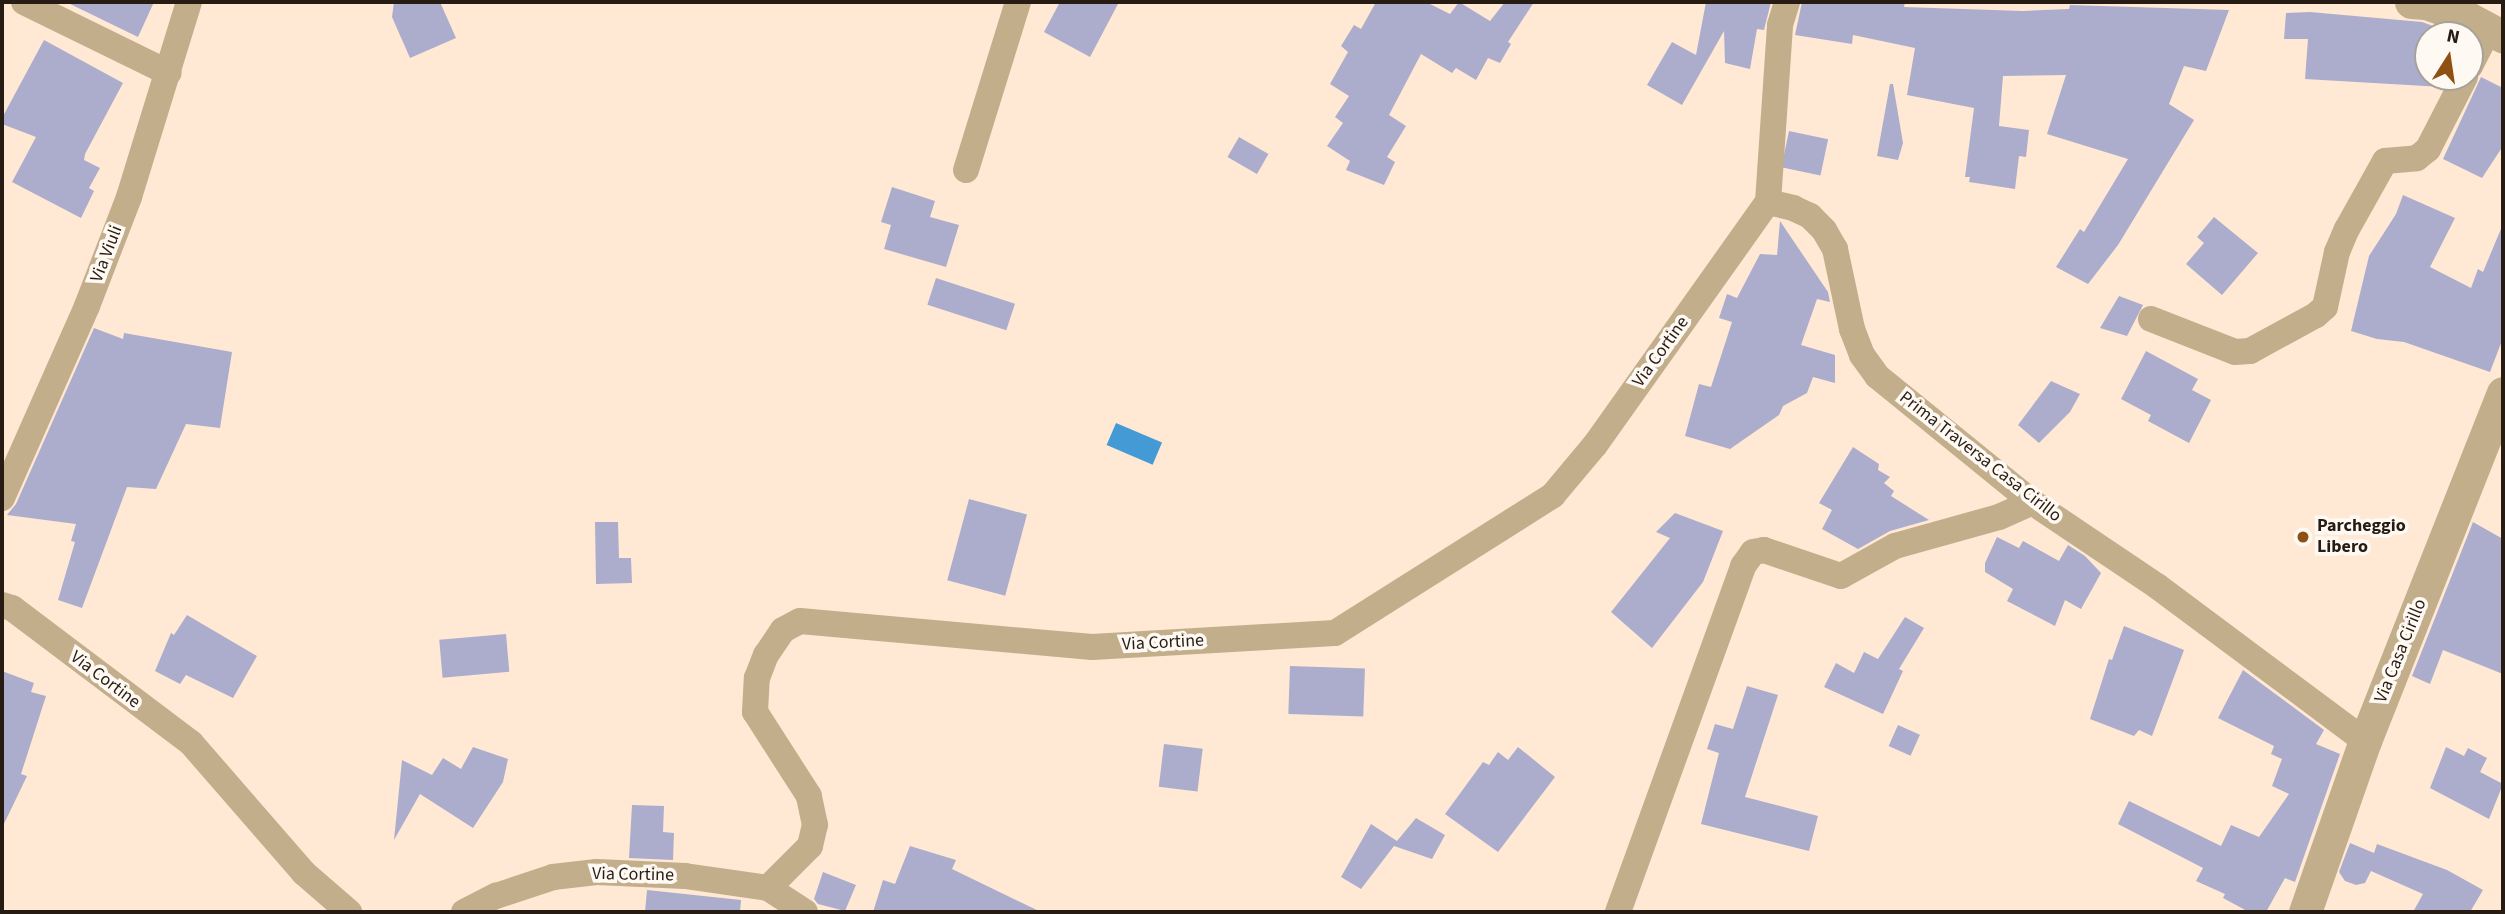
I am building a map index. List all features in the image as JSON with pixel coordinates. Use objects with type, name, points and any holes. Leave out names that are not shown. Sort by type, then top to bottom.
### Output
[{"type":"street","points":[[24,2],[169,73]]},
{"type":"street","name":"Via Viuli","points":[[2,498],[87,306],[129,197],[189,2]]},
{"type":"street","points":[[966,170],[1018,2]]},
{"type":"street","points":[[1768,202],[1780,25],[1787,2]]},
{"type":"street","points":[[2411,2],[2448,10],[2495,34],[2484,48]]},
{"type":"street","points":[[2151,319],[2235,352],[2250,351],[2316,315],[2325,307],[2337,252],[2347,229],[2385,161],[2417,158],[2428,149],[2458,91]]},
{"type":"street","name":"Prima Traversa Casa Cirillo","points":[[1768,202],[1793,208],[1810,216],[1824,230],[1835,249],[1852,329],[1861,355],[1877,376],[2032,502],[2157,586],[2365,741]]},
{"type":"street","name":"Via Cortine","points":[[464,912],[496,895],[553,877],[597,872],[685,876],[768,888],[810,846],[815,825],[809,796],[755,712],[757,678],[766,654],[783,630],[800,621],[1092,647],[1335,633],[1553,495],[1595,445],[1768,202]]},
{"type":"street","name":"Via Casa Cirillo","points":[[2305,912],[2365,741],[2503,393]]},
{"type":"street","points":[[1618,912],[1743,566],[1753,552],[1764,550],[1841,576],[1895,546],[1999,517],[2032,502]]},
{"type":"street","name":"Via Cortine","points":[[2,605],[12,608],[191,743],[304,873],[349,912]]},
{"type":"street","points":[[768,888],[805,912]]},
{"type":"water","points":[[1116,423],[1162,443],[1153,465],[1107,445]]},
{"type":"building","points":[[66,2],[154,2],[138,37]]},
{"type":"building","points":[[394,2],[440,2],[456,38],[410,58],[392,17]]},
{"type":"building","points":[[1060,2],[1119,2],[1090,57],[1044,32]]},
{"type":"building","points":[[1376,2],[1426,2],[1450,14],[1459,2],[1490,21],[1505,2],[1534,2],[1508,42],[1511,44],[1500,63],[1488,58],[1476,80],[1456,68],[1452,73],[1421,54],[1389,115],[1406,126],[1387,157],[1395,162],[1384,185],[1346,170],[1350,161],[1327,146],[1343,123],[1335,117],[1349,96],[1330,84],[1348,52],[1341,46],[1354,25],[1361,29]]},
{"type":"building","points":[[1706,2],[1771,2],[1764,30],[1757,29],[1750,69],[1725,63],[1724,31],[1682,105],[1647,85],[1672,42],[1696,55]]},
{"type":"building","points":[[1802,2],[1905,2],[1904,7],[2023,11],[2069,9],[2070,5],[2229,10],[2206,71],[2184,66],[2169,104],[2194,120],[2118,245],[2088,284],[2056,267],[2080,229],[2084,232],[2128,159],[2047,134],[2066,75],[2003,76],[1999,126],[2029,130],[2026,157],[2019,156],[2015,189],[1969,182],[1970,177],[1965,177],[1974,108],[1907,95],[1915,48],[1853,35],[1852,44],[1795,35]]},
{"type":"building","points":[[2310,12],[2414,21],[2414,85],[2305,79],[2308,39],[2284,39],[2286,13]]},
{"type":"building","points":[[44,40],[123,83],[85,154],[84,160],[100,168],[89,188],[94,191],[81,218],[12,182],[36,137],[2,124],[2,118]]},
{"type":"building","points":[[2484,78],[2503,88],[2503,146],[2482,178],[2443,159],[2475,91],[2484,91]]},
{"type":"building","points":[[1890,84],[1893,84],[1903,143],[1898,160],[1877,156]]},
{"type":"building","points":[[1789,131],[1828,139],[1820,176],[1781,167]]},
{"type":"building","points":[[1239,137],[1268,154],[1257,174],[1228,157]]},
{"type":"building","points":[[892,187],[935,201],[930,217],[959,225],[946,267],[884,249],[891,225],[881,222]]},
{"type":"building","points":[[2403,195],[2455,218],[2430,267],[2471,288],[2478,269],[2483,272],[2503,224],[2503,338],[2490,372],[2404,342],[2377,339],[2351,331],[2369,256],[2396,214]]},
{"type":"building","points":[[2214,217],[2258,253],[2222,295],[2186,264],[2204,243],[2197,237]]},
{"type":"building","points":[[1780,221],[1828,292],[1830,302],[1817,299],[1801,345],[1835,355],[1835,383],[1813,377],[1807,393],[1783,406],[1779,415],[1730,449],[1685,436],[1699,384],[1711,387],[1732,322],[1719,318],[1727,294],[1737,298],[1760,254],[1777,255]]},
{"type":"building","points":[[936,278],[1015,304],[1006,330],[927,305]]},
{"type":"building","points":[[2119,296],[2143,305],[2127,336],[2100,328]]},
{"type":"building","points":[[94,328],[123,339],[124,333],[232,352],[220,428],[186,424],[156,489],[127,487],[82,608],[58,600],[75,542],[71,541],[76,524],[7,515],[16,504]]},
{"type":"building","points":[[2146,351],[2198,379],[2192,390],[2211,400],[2189,443],[2148,421],[2151,415],[2121,399]]},
{"type":"building","points":[[2051,381],[2080,394],[2070,412],[2039,443],[2018,425]]},
{"type":"building","points":[[1853,447],[1879,464],[1878,470],[1890,477],[1884,483],[1894,491],[1891,496],[1929,520],[1890,531],[1858,549],[1822,529],[1832,510],[1819,503]]},
{"type":"building","points":[[969,499],[1027,515],[1005,596],[947,580]]},
{"type":"building","points":[[1675,513],[1723,531],[1703,582],[1652,648],[1611,612],[1670,538],[1656,532]]},
{"type":"building","points":[[595,522],[618,522],[619,558],[631,558],[632,583],[596,584]]},
{"type":"building","points":[[2473,522],[2503,539],[2503,674],[2443,650],[2430,684],[2412,676]]},
{"type":"building","points":[[1997,537],[2019,548],[2023,541],[2059,561],[2068,545],[2085,556],[2101,573],[2081,609],[2065,600],[2055,626],[2007,601],[2013,589],[1985,572],[1985,563]]},
{"type":"building","points":[[187,615],[257,656],[233,698],[186,675],[180,684],[155,671],[171,633],[174,635]]},
{"type":"building","points":[[1905,617],[1924,628],[1899,669],[1903,671],[1883,714],[1824,687],[1836,663],[1854,673],[1864,652],[1878,659]]},
{"type":"building","points":[[2124,626],[2184,650],[2152,736],[2139,730],[2134,736],[2090,719],[2109,659],[2112,660]]},
{"type":"building","points":[[506,634],[509,672],[443,678],[439,640]]},
{"type":"building","points":[[1290,666],[1365,669],[1363,717],[1288,714]]},
{"type":"building","points":[[2243,670],[2324,730],[2316,744],[2340,754],[2295,882],[2285,878],[2266,912],[2249,912],[2223,898],[2225,894],[2196,881],[2203,868],[2118,824],[2129,801],[2221,846],[2231,825],[2259,837],[2289,794],[2272,786],[2282,759],[2271,754],[2274,746],[2218,718]]},
{"type":"building","points":[[2,671],[34,683],[31,692],[46,696],[21,774],[27,776],[2,828]]},
{"type":"building","points":[[1747,686],[1778,695],[1745,797],[1818,816],[1809,851],[1701,824],[1719,753],[1707,749],[1715,724],[1733,729]]},
{"type":"building","points":[[1898,725],[1920,735],[1911,756],[1889,746]]},
{"type":"building","points":[[1164,744],[1203,749],[1197,791],[1159,787]]},
{"type":"building","points":[[473,747],[508,759],[503,782],[473,828],[420,794],[394,840],[402,760],[432,775],[443,758],[461,769]]},
{"type":"building","points":[[1518,747],[1555,777],[1498,852],[1445,814],[1483,762],[1489,765],[1498,752],[1508,760]]},
{"type":"building","points":[[2446,747],[2464,756],[2468,748],[2487,758],[2480,772],[2503,784],[2489,819],[2430,788]]},
{"type":"building","points":[[632,805],[664,806],[663,832],[674,833],[673,860],[629,858]]},
{"type":"building","points":[[1416,818],[1445,835],[1432,859],[1394,846],[1361,889],[1341,877],[1371,824],[1397,841]]},
{"type":"building","points":[[2350,843],[2374,853],[2377,844],[2447,870],[2483,890],[2470,912],[2413,912],[2423,894],[2371,871],[2365,883],[2356,885],[2345,881],[2339,872]]},
{"type":"building","points":[[910,846],[956,860],[952,869],[1041,912],[873,912],[883,880],[895,884]]},
{"type":"building","points":[[823,872],[856,885],[845,911],[818,904],[814,899]]},
{"type":"building","points":[[647,890],[741,900],[740,912],[645,912]]},
{"type":"place","name":"Parcheggio Libero","points":[[2303,537]]}]
